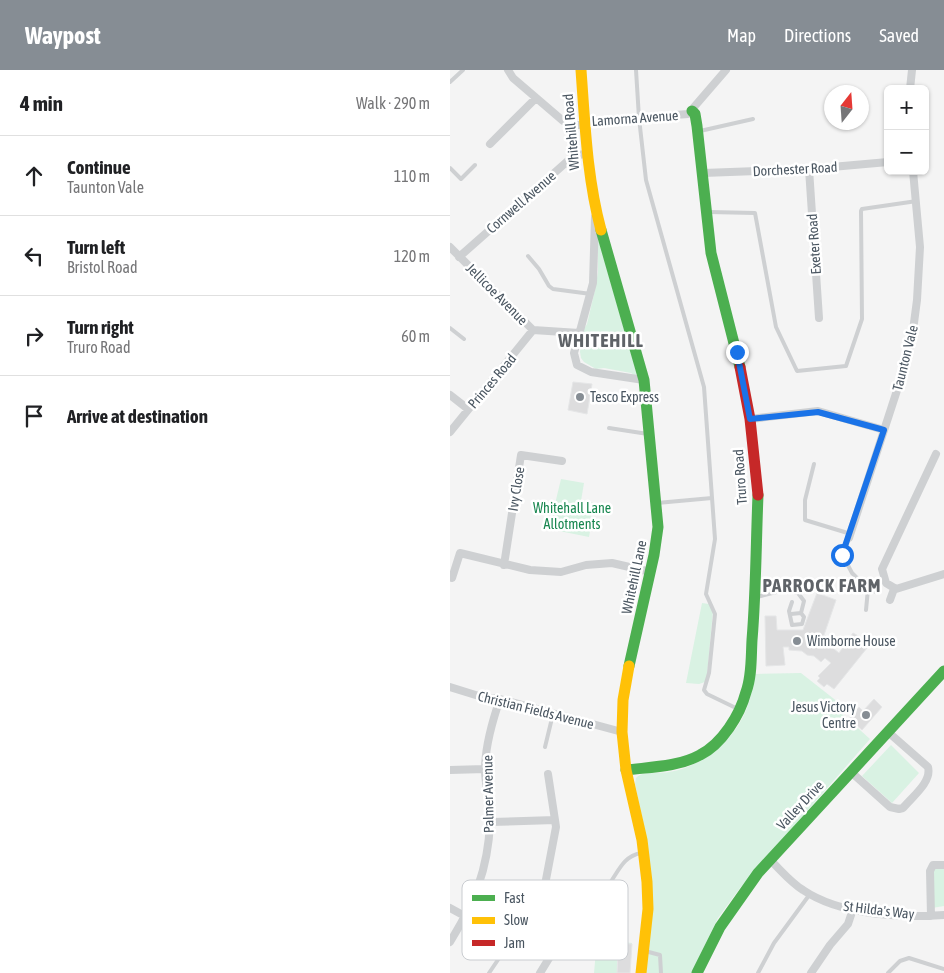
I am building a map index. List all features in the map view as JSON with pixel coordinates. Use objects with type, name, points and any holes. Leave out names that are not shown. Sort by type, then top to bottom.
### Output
[{"type":"street","points":[[508,70],[513,78],[570,125],[584,124]]},
{"type":"street","name":"Whitehill Road","points":[[580,70],[591,191]]},
{"type":"street","name":"Lamorna Avenue","points":[[584,124],[687,114],[692,111],[726,70]]},
{"type":"street","points":[[910,85],[912,70]]},
{"type":"street","points":[[490,144],[536,98]]},
{"type":"street","name":"Truro Road","points":[[626,770],[680,763],[700,755],[722,738],[734,722],[746,696],[750,678],[758,495],[750,419],[737,352],[712,253],[698,132],[695,114],[692,111]]},
{"type":"street","name":"Cornwell Avenue","points":[[459,257],[570,159],[577,155],[587,154]]},
{"type":"street","name":"Dorchester Road","points":[[703,173],[808,169],[884,162]]},
{"type":"street","name":"Exeter Road","points":[[808,169],[819,318]]},
{"type":"street","name":"Taunton Vale","points":[[850,536],[912,338],[917,300],[920,247],[914,175]]},
{"type":"street","name":"Whitehill Lane","points":[[591,191],[644,380],[658,527],[651,572],[628,669],[623,700],[622,732],[626,770],[637,814],[643,852],[648,908],[640,973]]},
{"type":"street","points":[[595,207],[591,294],[574,353],[577,364],[591,372],[644,380]]},
{"type":"street","name":"Jellicoe Avenue","points":[[450,247],[533,330],[579,333]]},
{"type":"street","name":"Princes Road","points":[[450,432],[509,362],[533,330]]},
{"type":"street","points":[[450,395],[468,409]]},
{"type":"street","points":[[750,419],[818,412],[884,430]]},
{"type":"street","name":"Ivy Close","points":[[504,565],[521,454],[562,461]]},
{"type":"street","points":[[890,600],[890,587],[884,577],[883,566],[936,454]]},
{"type":"street","points":[[452,578],[460,553],[530,570],[561,572],[586,565],[612,563],[651,572]]},
{"type":"street","points":[[890,587],[944,574]]},
{"type":"street","name":"Valley Drive","points":[[697,973],[710,943],[724,919],[743,891],[769,859],[944,671]]},
{"type":"street","name":"Christian Fields Avenue","points":[[450,687],[482,697],[500,699],[622,732]]},
{"type":"street","name":"Palmer Avenue","points":[[481,880],[487,854],[491,822],[485,769],[490,730],[500,699]]},
{"type":"street","points":[[851,772],[890,808],[902,808],[927,779],[929,772],[928,767],[888,732]]},
{"type":"street","points":[[450,770],[485,769]]},
{"type":"street","points":[[546,880],[556,828],[548,774]]},
{"type":"street","points":[[491,822],[555,820]]},
{"type":"street","name":"St Hilda's Way","points":[[769,859],[802,890],[827,902],[853,910],[897,915],[944,915]]},
{"type":"street","points":[[932,916],[930,871],[933,865],[944,865]]},
{"type":"street","points":[[450,908],[462,914]]},
{"type":"street","points":[[811,973],[830,945],[848,924],[853,910]]},
{"type":"street","name":"Palmer Avenue","points":[[450,942],[462,920]]},
{"type":"street","points":[[540,973],[548,960]]},
{"type":"lane","points":[[450,82],[462,70]]},
{"type":"lane","points":[[636,70],[646,180],[704,387],[715,539],[706,594],[714,610],[715,618],[704,690],[707,694],[740,710]]},
{"type":"lane","points":[[698,132],[753,119]]},
{"type":"lane","points":[[450,168],[461,179],[475,165]]},
{"type":"lane","points":[[708,212],[755,214],[776,327],[797,371],[846,366],[862,319],[862,209],[917,201]]},
{"type":"lane","points":[[528,256],[539,269],[549,286],[591,294]]},
{"type":"lane","points":[[450,328],[464,339]]},
{"type":"lane","points":[[609,428],[650,434]]},
{"type":"lane","points":[[814,464],[805,500],[805,520],[850,536],[843,552],[843,557],[852,573],[868,589],[876,592]]},
{"type":"lane","points":[[656,503],[712,498]]},
{"type":"lane","points":[[866,610],[868,589]]},
{"type":"lane","points":[[755,597],[762,597],[782,591],[795,592],[800,595],[804,600],[801,613],[804,618],[801,625],[792,625],[790,610],[792,602]]},
{"type":"lane","points":[[791,614],[801,613]]},
{"type":"lane","points":[[545,746],[553,714]]},
{"type":"lane","points":[[612,880],[625,860],[631,855],[643,852]]},
{"type":"lane","points":[[758,973],[774,943],[810,894]]},
{"type":"lane","points":[[643,951],[660,955],[660,973]]},
{"type":"lane","points":[[888,973],[900,961],[909,958],[944,969]]},
{"type":"lane","points":[[489,973],[498,960]]},
{"type":"green space","points":[[598,239],[637,374],[635,376],[631,373],[604,368],[596,369],[581,358],[582,332],[587,324],[598,272]]},
{"type":"green space","name":"Whitehall Lane Allotments","points":[[561,479],[584,483],[581,501],[594,503],[590,519],[592,520],[589,537],[549,529]]},
{"type":"green space","points":[[702,603],[709,604],[713,611],[707,675],[705,682],[699,684],[686,683]]},
{"type":"green space","points":[[801,673],[843,706],[839,711],[870,739],[740,888],[718,918],[693,973],[646,973],[647,841],[635,784],[636,778],[647,773],[665,773],[682,769],[695,764],[718,749],[736,729],[743,717],[748,705],[754,674]]},
{"type":"green space","points":[[891,745],[919,773],[892,803],[862,776]]},
{"type":"green space","points":[[944,866],[944,906],[932,908],[931,875],[934,869]]},
{"type":"green space","points":[[595,960],[618,960],[617,973],[594,973]]},
{"type":"building","name":"Tesco Express","points":[[573,382],[592,384],[587,414],[568,410]]},
{"type":"building","name":"Wimborne House","points":[[817,593],[836,600],[824,635],[831,640],[828,644],[839,653],[853,633],[871,643],[834,689],[827,684],[824,687],[817,681],[820,678],[818,676],[831,663],[825,658],[821,662],[814,656],[807,655],[802,651],[789,650],[789,647],[783,647],[785,665],[766,666],[765,616],[776,616],[777,630],[803,630]]},
{"type":"building","points":[[874,699],[882,707],[862,730],[849,718],[859,707],[863,711]]},
{"type":"building","points":[[628,944],[632,944],[630,973],[617,973],[618,960],[628,960]]},
{"type":"traffic: fast","points":[[692,111],[695,114],[697,126],[711,253],[740,367]]},
{"type":"traffic: fast","points":[[601,230],[644,380],[658,527],[654,555],[629,666]]},
{"type":"traffic: fast","points":[[626,770],[683,762],[700,755],[716,744],[735,719],[748,686],[751,666],[758,495]]},
{"type":"traffic: fast","points":[[697,973],[720,927],[758,873],[944,671]]},
{"type":"traffic: slow","points":[[581,70],[585,131],[596,210],[601,230]]},
{"type":"traffic: slow","points":[[629,666],[623,700],[622,732],[626,770],[642,840],[647,882],[648,909],[641,973]]},
{"type":"traffic: jam","points":[[740,367],[750,419],[758,495]]},
{"type":"place","name":"Tesco Express","points":[[580,397]]},
{"type":"place","name":"Wimborne House","points":[[797,641]]},
{"type":"place","name":"Jesus Victory Centre","points":[[866,715]]},
{"type":"district","name":"WHITEHILL","points":[[601,340]]},
{"type":"district","name":"PARROCK FARM","points":[[822,585]]},
{"type":"route","points":[[737,352],[750,419],[818,412],[884,430],[851,534],[842,555]]}]
